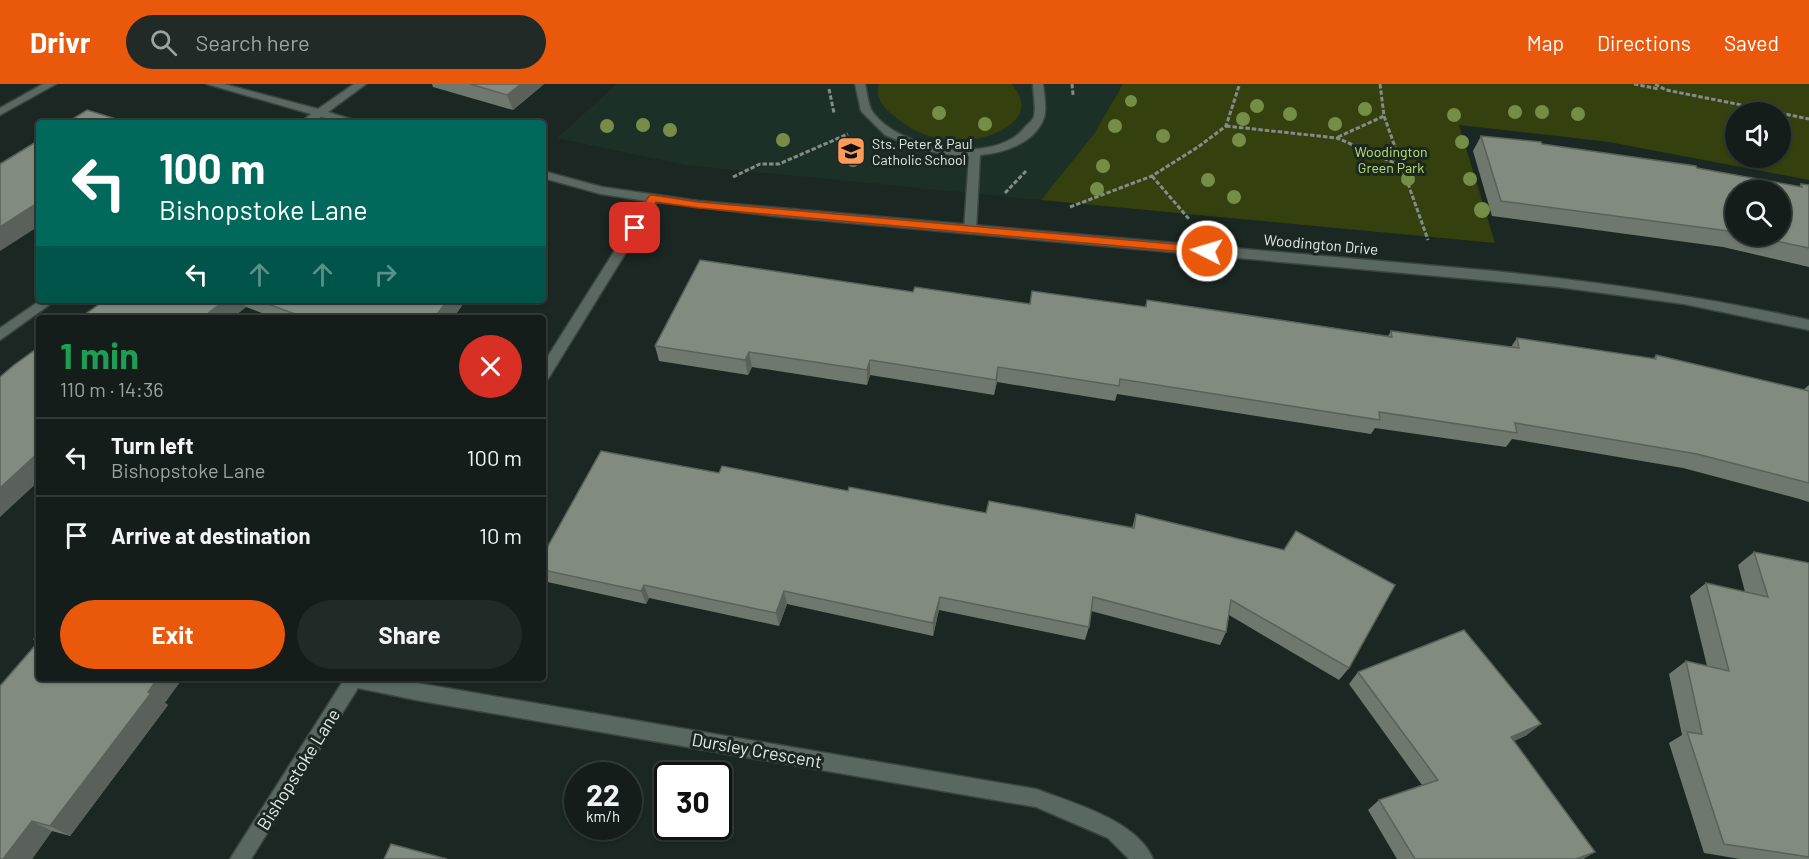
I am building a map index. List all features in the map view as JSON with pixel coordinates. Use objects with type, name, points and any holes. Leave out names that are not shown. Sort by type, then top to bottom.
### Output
[{"type":"street","points":[[0,112],[51,84]]},
{"type":"street","points":[[212,84],[348,120]]},
{"type":"street","points":[[309,120],[361,84]]},
{"type":"street","points":[[860,84],[860,99],[867,114],[898,138],[950,153],[998,150],[1030,133],[1040,121],[1042,99],[1038,84]]},
{"type":"street","points":[[970,230],[975,153]]},
{"type":"street","name":"Woodington Drive","points":[[546,175],[601,190],[652,199],[970,230],[1444,271],[1682,299],[1809,325]]},
{"type":"street","points":[[546,370],[652,199]]},
{"type":"street","points":[[0,335],[46,303]]},
{"type":"street","name":"Bishopstoke Lane","points":[[240,859],[354,681]]},
{"type":"street","name":"Dursley Crescent","points":[[364,681],[421,693],[1036,798],[1115,831],[1143,859]]},
{"type":"path","points":[[1380,84],[1378,88],[1384,116],[1400,165],[1428,239],[1444,271]]},
{"type":"path","points":[[1634,84],[1725,102]]},
{"type":"path","points":[[1655,84],[1666,90]]},
{"type":"path","points":[[1069,207],[1152,176],[1226,126],[1239,86]]},
{"type":"path","points":[[1337,138],[1384,116]]},
{"type":"path","points":[[1791,116],[1809,120]]},
{"type":"path","points":[[1226,126],[1337,138],[1400,165]]},
{"type":"path","points":[[733,177],[760,164],[778,164],[852,132]]},
{"type":"path","points":[[1152,176],[1188,219]]},
{"type":"shaded area","name":"Sts. Peter & Paul Catholic School","points":[[617,84],[1123,84],[1094,134],[1041,200],[685,165],[557,138]]},
{"type":"green space","points":[[879,84],[1011,84],[1019,95],[1022,105],[1020,114],[1014,121],[996,133],[968,140],[951,140],[924,134],[901,122],[883,105],[878,94]]},
{"type":"green space","name":"Woodington Green Park","points":[[1123,84],[1809,84],[1809,180],[1746,168],[1791,168],[1791,102],[1725,102],[1725,164],[1609,142],[1459,125],[1495,243],[1041,200],[1094,134]]},
{"type":"building","points":[[470,84],[521,84],[507,95]]},
{"type":"building","points":[[87,110],[119,120],[71,120]]},
{"type":"building","points":[[1481,136],[1541,142],[1542,144],[1696,166],[1763,180],[1725,180],[1725,231],[1501,201]]},
{"type":"building","points":[[36,142],[36,204],[0,227],[0,164]]},
{"type":"building","points":[[1801,184],[1809,185],[1809,248],[1791,244],[1791,185],[1802,187]]},
{"type":"building","points":[[700,260],[913,292],[915,287],[1030,304],[1032,291],[1146,307],[1147,300],[1392,337],[1391,331],[1519,348],[1517,338],[1656,359],[1656,355],[1809,391],[1809,483],[1697,454],[1515,423],[1517,433],[1379,412],[1380,420],[1120,379],[1119,386],[998,367],[996,380],[870,360],[867,370],[749,352],[745,360],[655,346]]},
{"type":"building","points":[[101,303],[221,303],[206,315],[84,315]]},
{"type":"building","points":[[265,303],[446,303],[436,315],[298,315]]},
{"type":"building","points":[[36,349],[36,455],[0,488],[0,377]]},
{"type":"building","points":[[601,451],[719,473],[722,466],[848,491],[849,487],[986,513],[989,501],[1134,528],[1136,514],[1284,550],[1296,531],[1395,585],[1349,668],[1231,600],[1226,632],[1093,597],[1089,627],[940,597],[933,623],[784,591],[776,613],[644,585],[641,591],[546,571],[546,550]]},
{"type":"building","points":[[1754,552],[1809,563],[1809,857],[1724,844],[1687,732],[1702,734],[1686,661],[1729,671],[1706,583],[1768,597]]},
{"type":"building","points":[[1464,630],[1541,724],[1511,737],[1595,852],[1576,859],[1415,859],[1379,800],[1438,780],[1358,672]]},
{"type":"building","points":[[36,644],[36,681],[156,681],[148,692],[151,693],[50,826],[32,821],[3,859],[0,859],[0,686]]},
{"type":"building","points":[[391,844],[447,859],[384,859]]},
{"type":"place","name":"Sts. Peter & Paul Catholic School","points":[[851,151]]},
{"type":"route","points":[[635,228],[652,199],[1207,251]]}]
